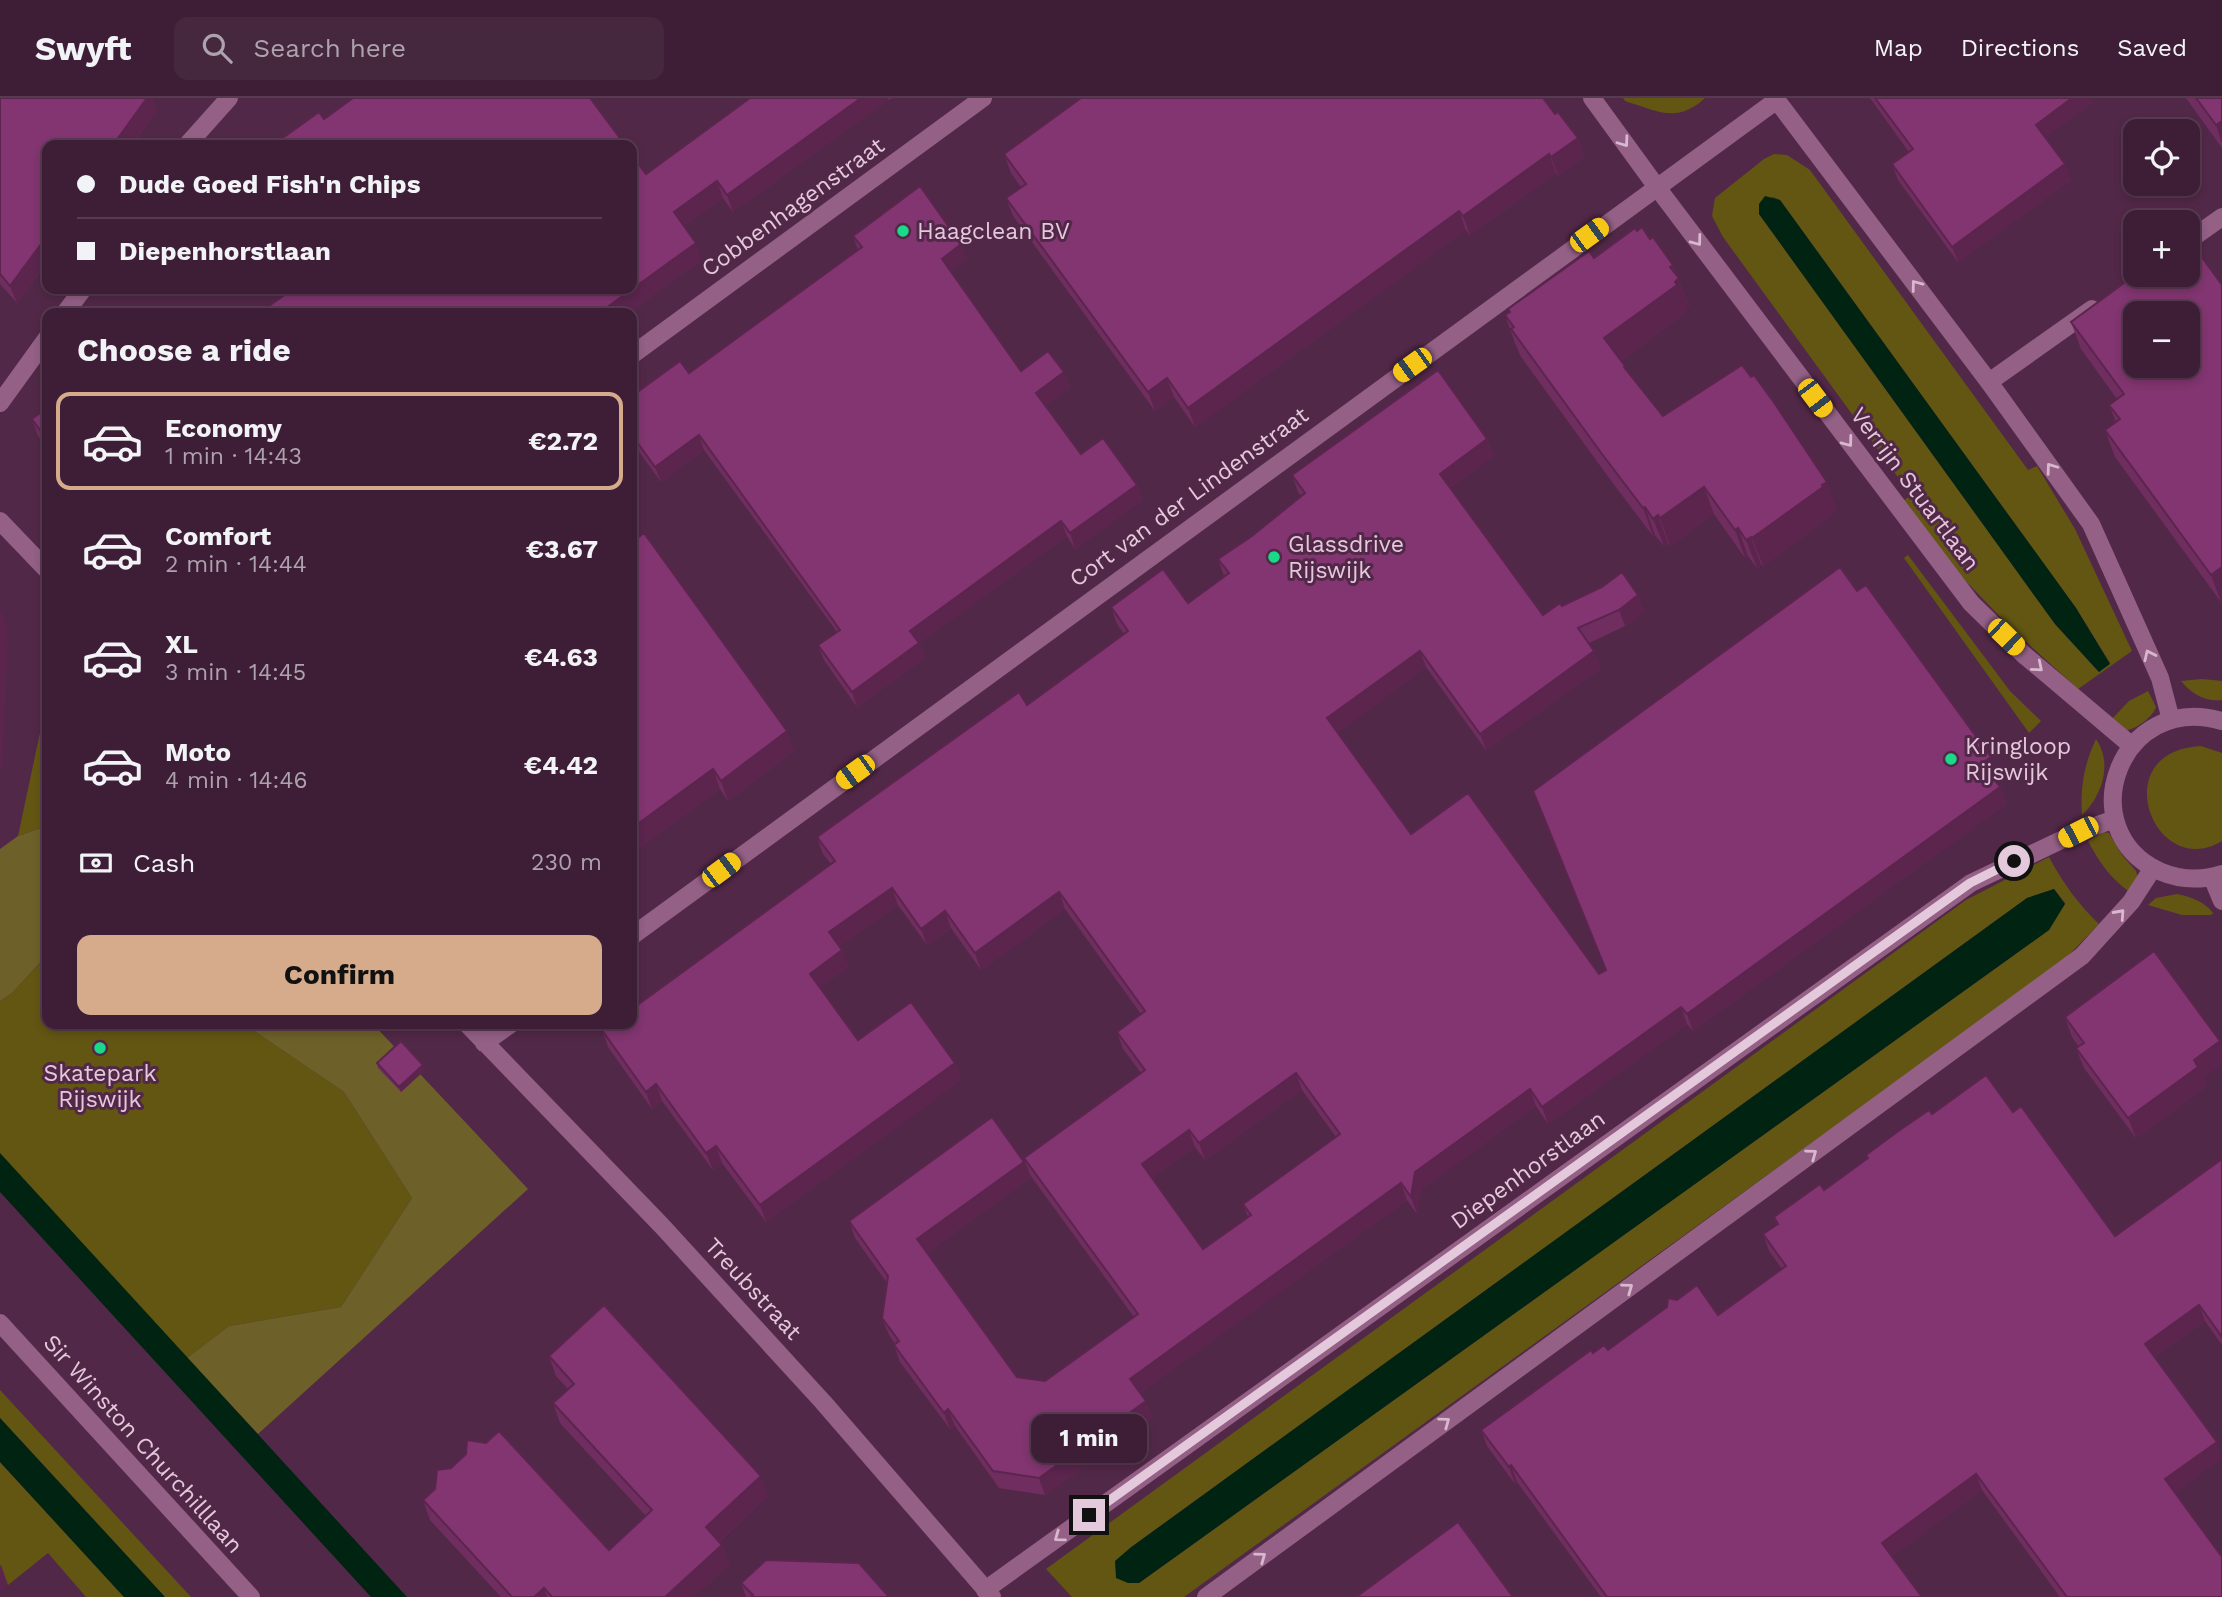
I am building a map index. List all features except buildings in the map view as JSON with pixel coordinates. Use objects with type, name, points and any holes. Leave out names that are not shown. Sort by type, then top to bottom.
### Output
[{"type":"street","points":[[191,140],[229,98]]},
{"type":"street","name":"Cobbenhagenstraat","points":[[637,351],[983,98]]},
{"type":"street","name":"Verrijn Stuartlaan","points":[[1592,98],[1971,603],[2023,654],[2132,746]]},
{"type":"street","points":[[1776,99],[1989,382],[2091,524],[2160,678],[2171,720]]},
{"type":"street","name":"Cort van der Lindenstraat","points":[[637,932],[1776,99]]},
{"type":"street","points":[[2200,232],[2222,216]]},
{"type":"street","points":[[1989,382],[2108,298]]},
{"type":"street","points":[[0,402],[42,345]]},
{"type":"street","points":[[0,521],[42,565]]},
{"type":"street","points":[[2222,721],[2197,716],[2171,720],[2150,730],[2124,757],[2115,781],[2113,807],[2115,819],[2126,842],[2153,868],[2188,879],[2217,876],[2222,901]]},
{"type":"street","name":"Diepenhorstlaan","points":[[989,1593],[1970,883],[2078,832],[2115,819]]},
{"type":"street","points":[[1206,1597],[2082,956],[2131,902],[2153,868]]},
{"type":"street","name":"Treubstraat","points":[[471,1029],[729,1299],[823,1402],[989,1593]]},
{"type":"street","points":[[484,1044],[504,1029]]},
{"type":"street","name":"Sir Winston Churchilllaan","points":[[0,1323],[251,1597]]},
{"type":"shaded area","points":[[1623,98],[1705,98],[1685,111],[1666,113],[1625,101]]},
{"type":"shaded area","points":[[1774,154],[1787,155],[1810,170],[2028,470],[2037,466],[2075,529],[2132,651],[2078,689],[2012,629],[1960,575],[1903,501],[1911,495],[1723,237],[1712,216],[1715,198]],"holes":[[[1773,197],[1780,200],[2076,608],[2110,663],[2099,672],[2055,624],[1759,214],[1759,204]]]},
{"type":"shaded area","points":[[1765,196],[1780,200],[2076,608],[2110,664],[2099,672],[2055,624],[1759,214],[1759,204]]},
{"type":"shaded area","points":[[1908,555],[2010,691],[2041,721],[2029,733],[1904,558]]},
{"type":"shaded area","points":[[2181,681],[2222,681],[2222,700],[2199,696]]},
{"type":"shaded area","points":[[2148,691],[2156,707],[2143,723],[2125,730],[2112,719],[2129,701]]},
{"type":"shaded area","points":[[42,723],[42,828],[18,836]]},
{"type":"shaded area","points":[[2096,739],[2104,759],[2103,779],[2095,799],[2082,815],[2084,776]]},
{"type":"shaded area","points":[[2201,746],[2222,753],[2222,841],[2198,849],[2176,844],[2160,830],[2150,811],[2147,789],[2154,769],[2171,753]]},
{"type":"shaded area","points":[[42,828],[42,960],[12,993],[0,1001],[0,849],[18,836]]},
{"type":"shaded area","points":[[2103,832],[2109,833],[2122,855],[2136,871],[2138,878],[2128,891],[2105,868],[2088,841]]},
{"type":"shaded area","points":[[2049,857],[2071,893],[2099,924],[2063,961],[1184,1597],[1072,1597],[1046,1569],[1966,900]],"holes":[[[2054,889],[2065,903],[2049,930],[1139,1583],[1130,1548],[2027,898]]]},
{"type":"shaded area","points":[[2054,889],[2065,904],[2049,930],[1139,1583],[1128,1583],[1116,1578],[1115,1561],[1130,1548],[2027,898]]},
{"type":"shaded area","points":[[2177,894],[2197,900],[2213,913],[2182,915],[2148,905],[2156,898]]},
{"type":"shaded area","points":[[42,960],[42,1029],[251,1029],[344,1092],[412,1198],[341,1307],[229,1326],[187,1358],[0,1154],[0,1001],[12,993]]},
{"type":"shaded area","points":[[251,1029],[378,1029],[528,1189],[258,1434],[187,1358],[229,1326],[341,1307],[412,1198],[344,1092]]},
{"type":"shaded area","points":[[0,1153],[407,1597],[371,1597],[0,1192]]},
{"type":"shaded area","points":[[0,1390],[191,1597],[165,1597],[0,1418]]},
{"type":"shaded area","points":[[0,1418],[165,1597],[124,1597],[0,1462]]},
{"type":"shaded area","points":[[0,1462],[124,1597],[86,1597],[48,1553],[8,1585],[0,1576]]},
{"type":"place","name":"Haagclean BV","points":[[903,231]]},
{"type":"place","name":"Glassdrive Rijswijk","points":[[1274,557]]},
{"type":"place","name":"Kringloop Rijswijk","points":[[1951,759]]},
{"type":"place","name":"Skatepark Rijswijk","points":[[100,1048]]},
{"type":"route","points":[[1089,1515],[1970,883],[2014,861]]}]
